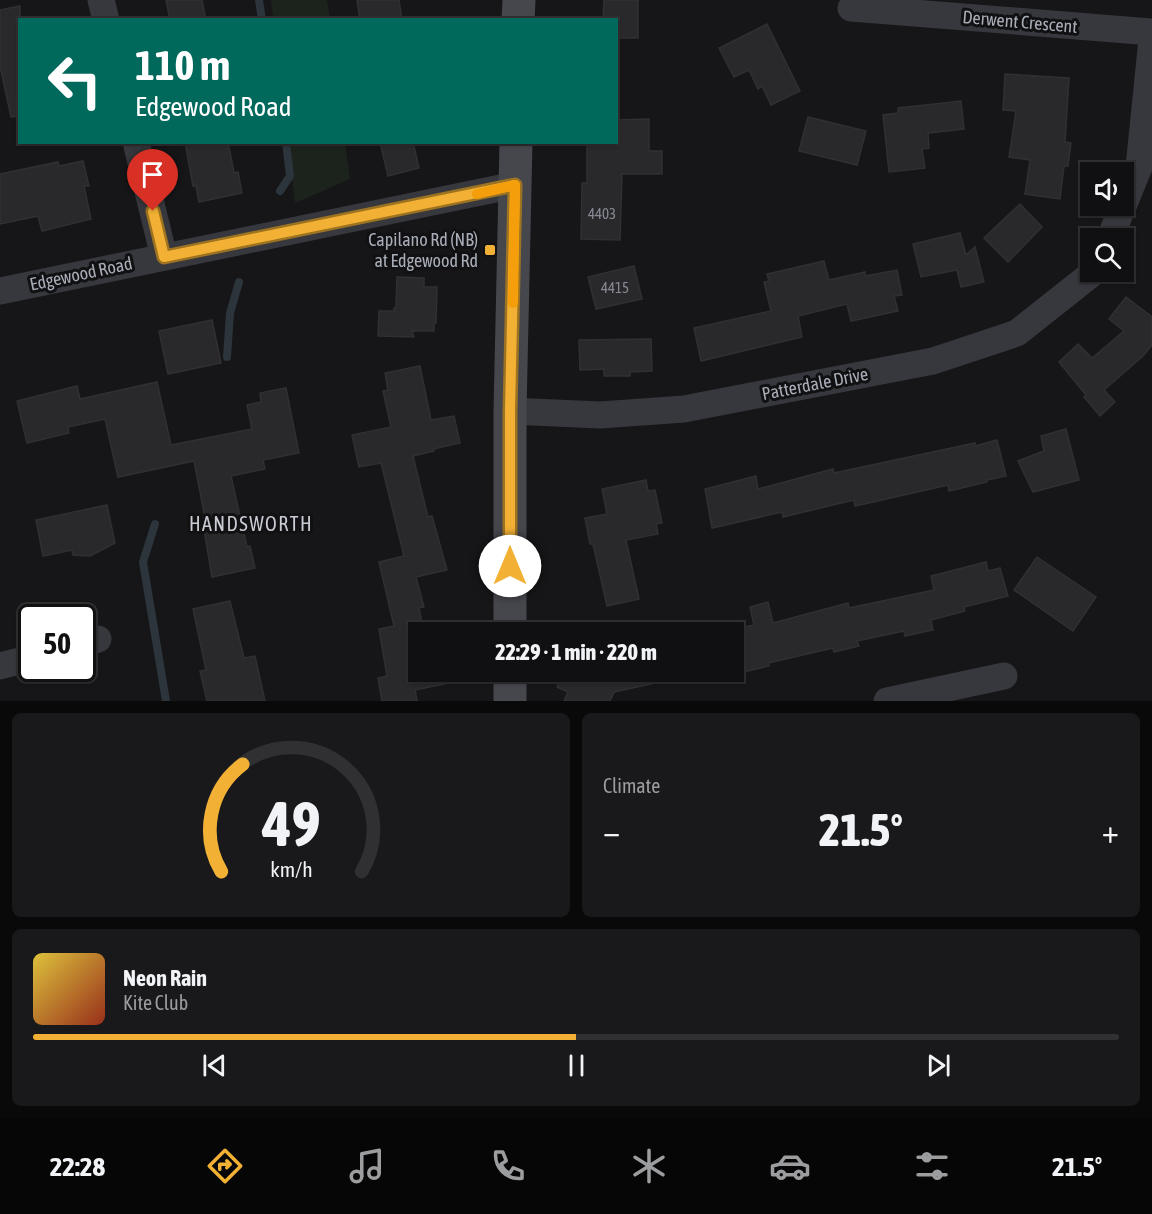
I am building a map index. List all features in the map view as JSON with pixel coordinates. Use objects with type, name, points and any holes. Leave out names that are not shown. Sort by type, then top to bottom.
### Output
[{"type":"main road","points":[[518,18],[519,0]]},
{"type":"main road","points":[[510,622],[510,411],[516,144]]},
{"type":"main road","points":[[510,682],[510,701]]},
{"type":"street","points":[[101,0],[106,18]]},
{"type":"street","name":"Derwent Crescent","points":[[851,8],[1152,33]]},
{"type":"street","points":[[1134,177],[1138,167],[1152,39]]},
{"type":"street","points":[[136,144],[164,257]]},
{"type":"street","name":"Edgewood Road","points":[[0,291],[515,185]]},
{"type":"street","name":"Patterdale Drive","points":[[510,411],[600,415],[684,409],[933,362],[1017,333],[1081,282]]},
{"type":"street","points":[[0,666],[18,662]]},
{"type":"street","points":[[887,701],[1004,676]]},
{"type":"shaded area","points":[[271,0],[327,0],[330,18],[273,18]]},
{"type":"shaded area","points":[[288,144],[345,144],[350,179],[295,203]]},
{"type":"building","points":[[166,0],[202,0],[206,18],[170,18]]},
{"type":"building","points":[[357,0],[399,0],[402,18],[360,18]]},
{"type":"building","points":[[604,0],[638,0],[638,38],[618,38],[618,18],[603,18]]},
{"type":"building","points":[[20,6],[18,116],[11,117],[0,66],[0,10]]},
{"type":"building","points":[[767,24],[800,91],[771,105],[762,86],[758,89],[749,70],[734,77],[719,48]]},
{"type":"building","points":[[1005,74],[1069,78],[1065,142],[1071,143],[1068,166],[1064,166],[1060,199],[1025,194],[1030,160],[1009,157],[1016,111],[1003,110]]},
{"type":"building","points":[[961,101],[964,129],[928,133],[929,148],[922,149],[925,168],[889,172],[883,115],[898,113],[898,108]]},
{"type":"building","points":[[808,117],[866,131],[857,165],[799,151]]},
{"type":"building","points":[[649,119],[649,151],[662,151],[662,174],[622,174],[620,240],[581,239],[582,183],[587,183],[587,144],[618,144],[618,120]]},
{"type":"building","points":[[185,144],[228,144],[234,173],[238,172],[242,193],[199,202],[196,186],[193,186]]},
{"type":"building","points":[[380,144],[413,144],[419,168],[388,176]]},
{"type":"building","points":[[83,161],[89,186],[84,186],[91,219],[42,231],[38,216],[0,224],[0,174],[58,162],[59,166]]},
{"type":"building","points":[[1020,204],[1042,227],[1008,262],[984,238]]},
{"type":"building","points":[[960,233],[966,255],[975,247],[984,282],[961,287],[957,270],[921,277],[913,244]]},
{"type":"building","points":[[824,261],[829,280],[865,272],[865,276],[897,270],[902,295],[894,296],[898,311],[851,321],[847,304],[798,316],[802,337],[701,361],[694,328],[771,311],[764,282],[769,281],[767,274]]},
{"type":"building","points":[[634,266],[642,299],[596,309],[588,277]]},
{"type":"building","points":[[397,277],[424,278],[424,287],[437,287],[434,331],[412,331],[414,337],[378,336],[379,311],[394,311],[396,308]]},
{"type":"building","points":[[1126,297],[1152,317],[1152,345],[1143,356],[1104,390],[1115,402],[1100,416],[1059,362],[1078,344],[1092,358],[1124,331],[1109,319]]},
{"type":"building","points":[[212,320],[221,363],[168,374],[159,331]]},
{"type":"building","points":[[651,339],[652,371],[630,372],[630,376],[604,376],[604,369],[580,370],[579,340]]},
{"type":"building","points":[[420,366],[431,420],[454,416],[460,443],[413,456],[428,517],[432,516],[447,570],[416,577],[424,607],[419,608],[422,622],[408,622],[408,682],[454,682],[415,690],[417,701],[382,701],[378,678],[387,676],[379,629],[394,626],[379,562],[404,556],[381,463],[359,467],[352,435],[391,427],[383,391],[388,390],[385,373]]},
{"type":"building","points":[[157,382],[171,445],[252,429],[247,405],[261,402],[260,393],[286,388],[299,453],[263,460],[265,469],[231,476],[247,547],[250,546],[255,568],[212,577],[202,518],[205,518],[194,461],[118,477],[105,419],[68,427],[69,433],[27,443],[17,401],[77,386],[80,399]]},
{"type":"building","points":[[1066,429],[1079,480],[1033,492],[1018,461],[1044,451],[1041,436]]},
{"type":"building","points":[[997,440],[1006,476],[987,480],[987,482],[949,491],[948,485],[855,506],[854,500],[783,517],[782,512],[712,528],[705,489],[756,476],[758,489],[833,469],[834,473]]},
{"type":"building","points":[[646,480],[648,491],[655,490],[662,523],[656,524],[658,534],[626,540],[639,599],[607,606],[585,518],[607,514],[602,489]]},
{"type":"building","points":[[107,505],[115,543],[90,556],[73,555],[72,550],[43,556],[36,520]]},
{"type":"building","points":[[1037,557],[1096,597],[1073,631],[1014,590]]},
{"type":"building","points":[[986,562],[988,571],[1000,568],[1008,596],[964,607],[965,611],[931,620],[933,630],[905,636],[904,631],[857,641],[859,646],[834,652],[833,648],[768,663],[769,666],[744,672],[744,627],[754,625],[750,607],[768,602],[773,623],[848,603],[849,608],[934,590],[931,576]]},
{"type":"building","points":[[230,601],[244,658],[255,656],[265,701],[207,701],[200,671],[206,670],[193,609]]},
{"type":"building","points":[[559,682],[660,682],[614,692],[610,701],[564,701],[568,692],[557,687]]},
{"type":"waterway","points":[[259,0],[262,18]]},
{"type":"waterway","points":[[280,191],[290,176],[286,144]]},
{"type":"waterway","points":[[227,357],[230,313],[239,282]]},
{"type":"waterway","points":[[155,524],[143,562],[166,701]]},
{"type":"slow traffic","points":[[477,194],[515,185],[513,303]]},
{"type":"place","name":"Capilano Rd (NB) at Edgewood Rd","points":[[490,250]]},
{"type":"district","name":"HANDSWORTH","points":[[251,524]]},
{"type":"route","points":[[153,211],[164,257],[515,185],[510,411],[510,566]]}]
